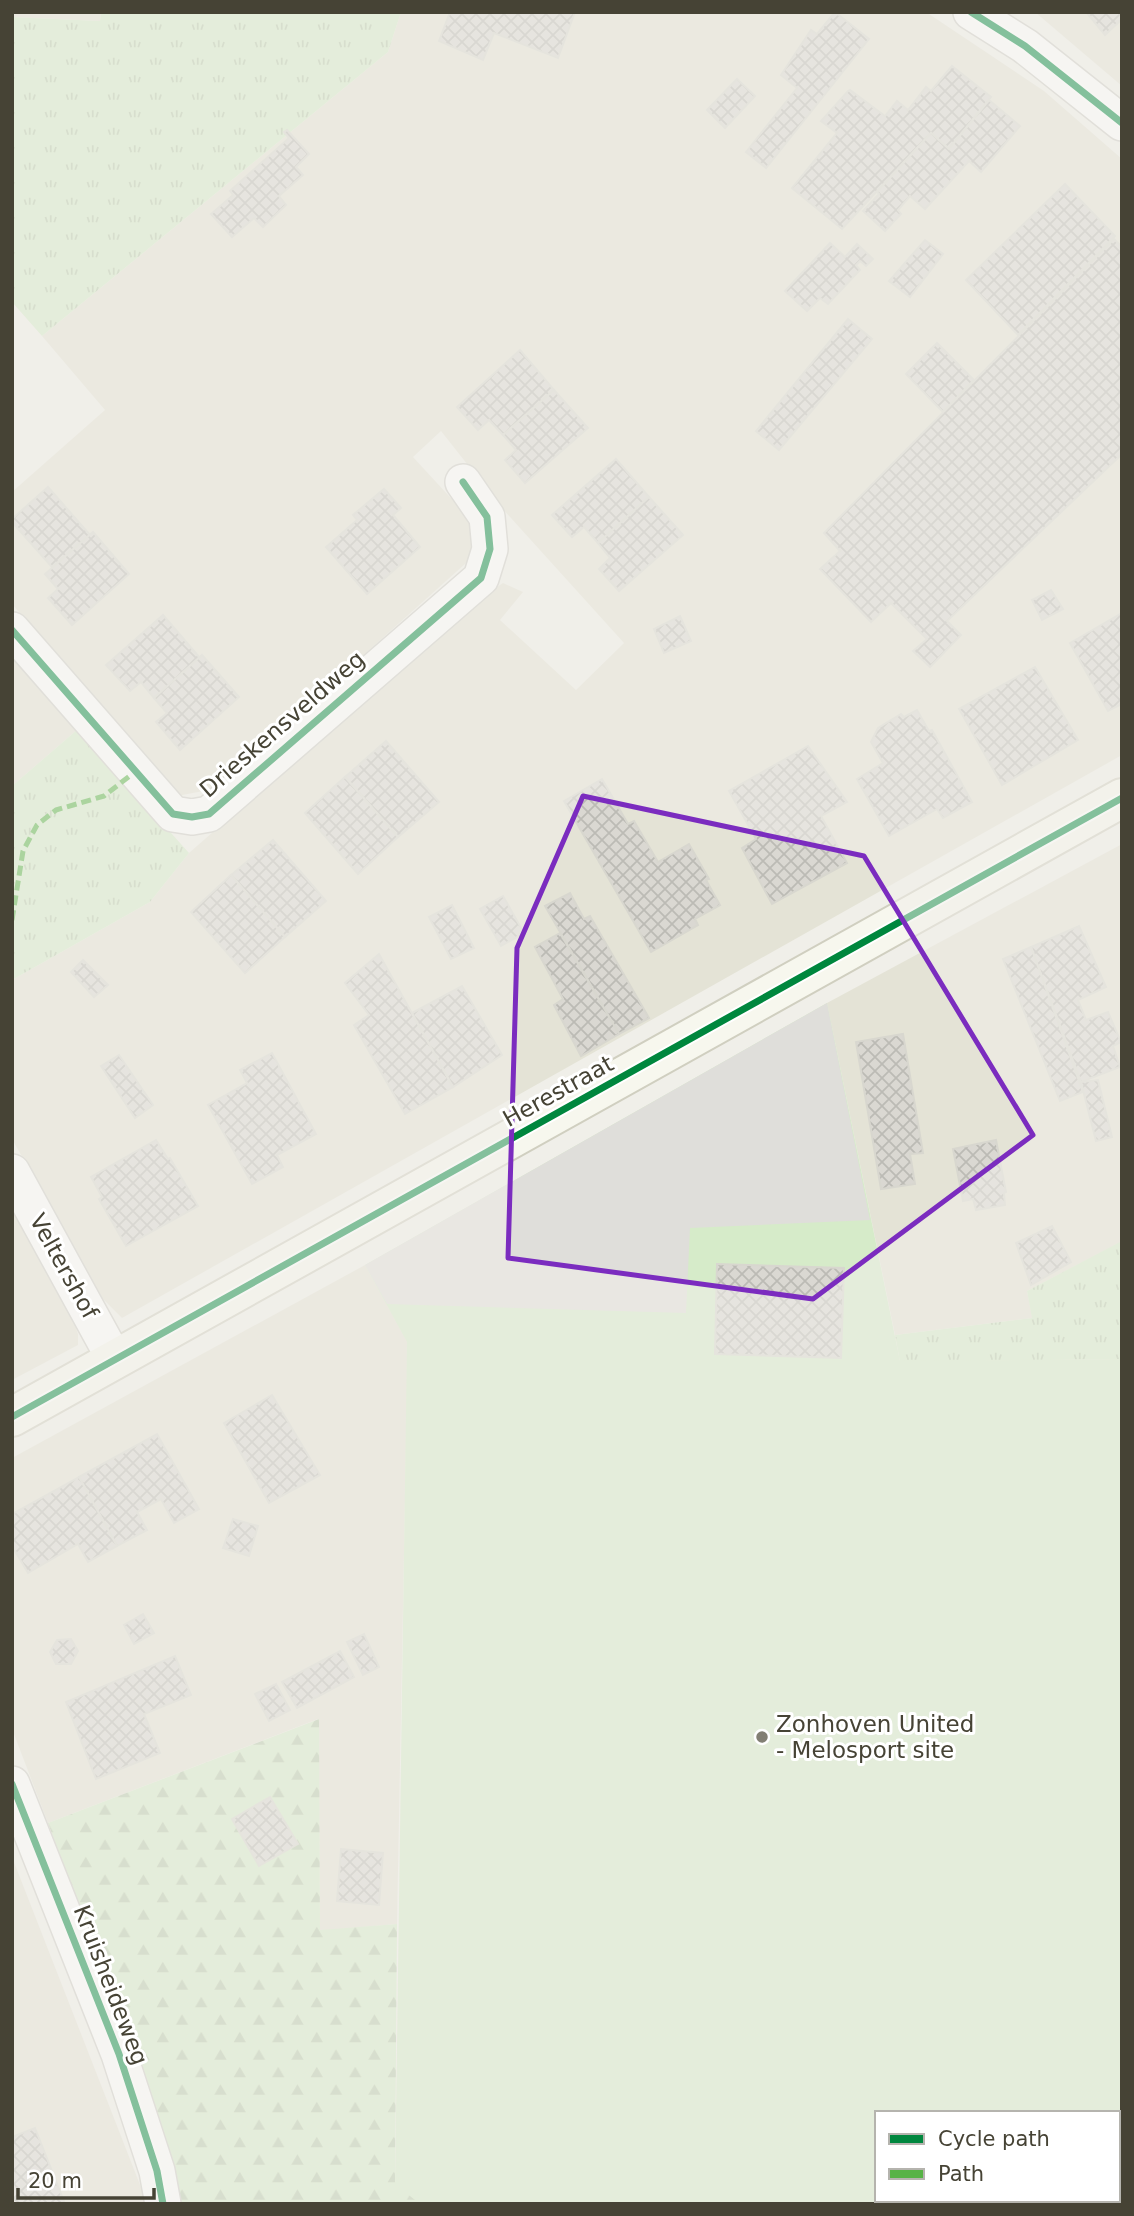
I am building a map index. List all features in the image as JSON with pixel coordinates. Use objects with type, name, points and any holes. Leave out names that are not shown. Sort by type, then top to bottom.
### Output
[{"type":"street","points":[[971,12],[1025,46],[1122,123]]},
{"type":"street","name":"Drieskensveldweg","points":[[12,630],[173,814],[192,817],[209,814],[481,578],[490,549],[487,517],[463,482]]},
{"type":"street","name":"Herestraat","points":[[12,1417],[1122,798]]},
{"type":"street","name":"Veltershof","points":[[12,1171],[115,1360]]},
{"type":"street","name":"Kruisheideweg","points":[[12,1784],[119,2054],[157,2171],[163,2204]]},
{"type":"highlighted area","points":[[583,796],[864,856],[1033,1135],[813,1299],[508,1258],[517,948]]},
{"type":"shaded area","points":[[12,12],[101,12],[100,21],[12,17]]},
{"type":"shaded area","points":[[401,12],[926,12],[1044,91],[1122,159],[1122,755],[122,1318],[103,1299],[12,1139],[12,980],[150,902],[189,853],[479,599],[503,583],[523,592],[500,620],[576,690],[624,643],[501,507],[441,431],[413,457],[473,522],[475,555],[214,789],[177,796],[12,604],[12,492],[105,410],[42,336],[388,52]]},
{"type":"shaded area","points":[[1035,12],[1122,12],[1122,86]]},
{"type":"shaded area","points":[[12,652],[78,729],[12,786]]},
{"type":"shaded area","points":[[1122,844],[1122,1242],[1027,1291],[1033,1318],[895,1335],[827,1003]]},
{"type":"shaded area","points":[[827,1003],[870,1220],[690,1228],[686,1313],[387,1304],[365,1265]]},
{"type":"shaded area","points":[[12,1211],[74,1322],[78,1345],[12,1380]]},
{"type":"shaded area","points":[[365,1265],[408,1342],[397,1924],[320,1931],[318,1719],[48,1823],[12,1729],[12,1458]]},
{"type":"shaded area","points":[[12,1857],[144,2195],[145,2204],[12,2204]]},
{"type":"green space","points":[[101,12],[401,12],[388,52],[42,336],[12,302],[12,17],[100,21]]},
{"type":"green space","points":[[78,729],[189,853],[150,902],[12,980],[12,786]]},
{"type":"green space","name":"Zonhoven United - Melosport site","points":[[827,1003],[900,1361],[1122,1359],[1122,2204],[420,2204],[395,2184],[407,1342],[365,1265]]},
{"type":"green space","points":[[1120,1242],[1122,1359],[900,1362],[895,1335],[1032,1318],[1027,1291]]},
{"type":"green space","points":[[319,1719],[320,1930],[397,1924],[395,2183],[444,2204],[179,2204],[170,2161],[48,1823]]},
{"type":"building","points":[[450,12],[575,12],[558,58],[494,33],[483,60],[439,41]]},
{"type":"building","points":[[835,12],[869,39],[766,168],[746,152],[797,88],[781,75],[811,30],[817,34]]},
{"type":"building","points":[[1086,12],[1122,12],[1122,19],[1105,35]]},
{"type":"building","points":[[952,66],[991,97],[949,149],[931,133],[842,229],[792,188],[837,133],[821,121],[848,91],[885,116],[897,101],[908,110],[926,87],[931,91]]},
{"type":"building","points":[[737,79],[755,96],[725,128],[707,110]]},
{"type":"building","points":[[989,100],[1020,126],[981,172],[969,161],[925,209],[910,196],[898,210],[901,214],[885,231],[863,211],[931,133],[949,149]]},
{"type":"building","points":[[287,130],[309,154],[296,167],[303,175],[279,196],[286,205],[263,227],[254,218],[232,237],[211,214],[233,195],[230,191],[289,138],[284,132]]},
{"type":"building","points":[[1065,184],[1115,236],[1018,335],[966,280]]},
{"type":"building","points":[[1114,239],[1122,247],[1122,454],[947,621],[961,635],[930,667],[913,651],[927,639],[891,603],[871,622],[820,569],[840,551],[824,533]]},
{"type":"building","points":[[925,240],[943,254],[910,297],[889,281]]},
{"type":"building","points":[[830,243],[845,257],[857,244],[873,259],[866,266],[860,261],[856,265],[860,270],[828,304],[820,298],[807,311],[785,291]]},
{"type":"building","points":[[848,319],[872,339],[779,450],[756,431]]},
{"type":"building","points":[[937,343],[974,380],[943,412],[906,374]]},
{"type":"building","points":[[520,350],[554,390],[503,435],[489,420],[478,430],[457,407]]},
{"type":"building","points":[[554,390],[588,428],[525,483],[505,460],[516,450],[503,435]]},
{"type":"building","points":[[616,459],[649,497],[598,543],[584,527],[572,537],[552,515]]},
{"type":"building","points":[[48,487],[90,535],[52,567],[12,522],[12,519]]},
{"type":"building","points":[[384,489],[401,508],[393,515],[420,547],[367,594],[326,547],[357,520],[353,515]]},
{"type":"building","points":[[649,497],[683,535],[619,591],[599,569],[610,558],[598,543]]},
{"type":"building","points":[[93,532],[129,574],[72,625],[48,598],[58,589],[45,574]]},
{"type":"building","points":[[1051,590],[1063,609],[1042,620],[1032,600]]},
{"type":"building","points":[[1122,613],[1122,704],[1108,711],[1070,643]]},
{"type":"building","points":[[163,615],[200,658],[154,698],[141,682],[130,691],[106,665]]},
{"type":"building","points":[[680,616],[691,641],[664,653],[654,629]]},
{"type":"building","points":[[202,655],[239,697],[180,750],[156,722],[167,713],[154,698]]},
{"type":"building","points":[[1035,667],[1078,740],[1002,785],[959,709]]},
{"type":"building","points":[[917,710],[929,731],[932,730],[972,802],[943,818],[937,809],[889,836],[857,779],[883,763],[871,742],[878,728],[901,714],[904,717]]},
{"type":"building","points":[[386,741],[439,802],[398,837],[345,777]]},
{"type":"building","points":[[808,746],[847,802],[821,816],[847,863],[772,904],[742,848],[756,839],[729,791]]},
{"type":"building","points":[[345,777],[398,837],[358,874],[305,813]]},
{"type":"building","points":[[602,779],[628,824],[634,821],[658,862],[689,844],[720,905],[695,919],[698,925],[651,952],[564,801]]},
{"type":"building","points":[[273,840],[326,901],[285,937],[231,875]]},
{"type":"building","points":[[231,875],[285,937],[245,973],[191,912]]},
{"type":"building","points":[[570,893],[584,919],[590,916],[649,1018],[619,1034],[545,906]]},
{"type":"building","points":[[503,896],[524,933],[501,946],[480,909]]},
{"type":"building","points":[[452,905],[474,948],[451,959],[429,917]]},
{"type":"building","points":[[1079,926],[1106,987],[1078,1000],[1086,1020],[1108,1012],[1121,1042],[1113,1046],[1120,1067],[1081,1082],[1031,947]]},
{"type":"building","points":[[560,933],[619,1034],[581,1056],[554,1005],[563,999],[535,947]]},
{"type":"building","points":[[1031,947],[1083,1092],[1060,1101],[1003,959]]},
{"type":"building","points":[[379,954],[453,1087],[405,1114],[354,1025],[369,1015],[345,983]]},
{"type":"building","points":[[83,960],[108,985],[94,997],[71,972]]},
{"type":"building","points":[[462,986],[502,1055],[453,1087],[412,1013]]},
{"type":"building","points":[[903,1034],[923,1153],[910,1154],[915,1184],[881,1189],[856,1042]]},
{"type":"building","points":[[272,1053],[316,1134],[277,1155],[283,1167],[252,1184],[208,1105],[247,1083],[240,1070]]},
{"type":"building","points":[[119,1055],[153,1105],[135,1118],[101,1066]]},
{"type":"building","points":[[1098,1080],[1112,1137],[1096,1141],[1081,1082]]},
{"type":"building","points":[[156,1140],[168,1159],[170,1158],[198,1206],[126,1246],[99,1199],[102,1197],[91,1177]]},
{"type":"building","points":[[996,1140],[1006,1192],[1005,1205],[976,1210],[973,1199],[963,1201],[953,1149]]},
{"type":"building","points":[[1052,1226],[1071,1262],[1031,1285],[1016,1243]]},
{"type":"building","points":[[717,1264],[844,1268],[841,1358],[715,1354]]},
{"type":"building","points":[[272,1395],[320,1475],[269,1503],[224,1423]]},
{"type":"building","points":[[157,1434],[199,1509],[174,1523],[161,1499],[137,1512],[147,1530],[117,1546],[79,1477]]},
{"type":"building","points":[[79,1477],[117,1546],[88,1562],[78,1544],[28,1573],[12,1546],[12,1514]]},
{"type":"building","points":[[233,1519],[258,1526],[249,1556],[223,1548]]},
{"type":"building","points":[[143,1614],[154,1633],[134,1644],[124,1625]]},
{"type":"building","points":[[364,1634],[379,1667],[363,1675],[347,1642]]},
{"type":"building","points":[[71,1639],[78,1651],[71,1664],[56,1664],[50,1652],[57,1640]]},
{"type":"building","points":[[340,1651],[354,1677],[297,1708],[282,1682]]},
{"type":"building","points":[[175,1656],[191,1695],[144,1714],[160,1753],[96,1779],[66,1702]]},
{"type":"building","points":[[276,1684],[290,1710],[269,1721],[255,1694]]},
{"type":"building","points":[[270,1797],[298,1844],[259,1866],[232,1819]]},
{"type":"building","points":[[341,1849],[383,1853],[379,1905],[337,1901]]},
{"type":"building","points":[[35,2128],[65,2204],[12,2204],[12,2137]]},
{"type":"marked path","points":[[12,920],[23,851],[37,825],[56,810],[104,796],[136,771]]},
{"type":"cycle path","points":[[971,12],[1025,46],[1122,123]]},
{"type":"cycle path","points":[[12,630],[173,814],[192,817],[209,814],[481,578],[490,549],[487,517],[463,482]]},
{"type":"cycle path","points":[[12,1417],[1122,798]]},
{"type":"cycle path","points":[[12,1784],[119,2054],[157,2171],[163,2204]]},
{"type":"place","name":"Zonhoven United - Melosport site","points":[[762,1737]]}]
